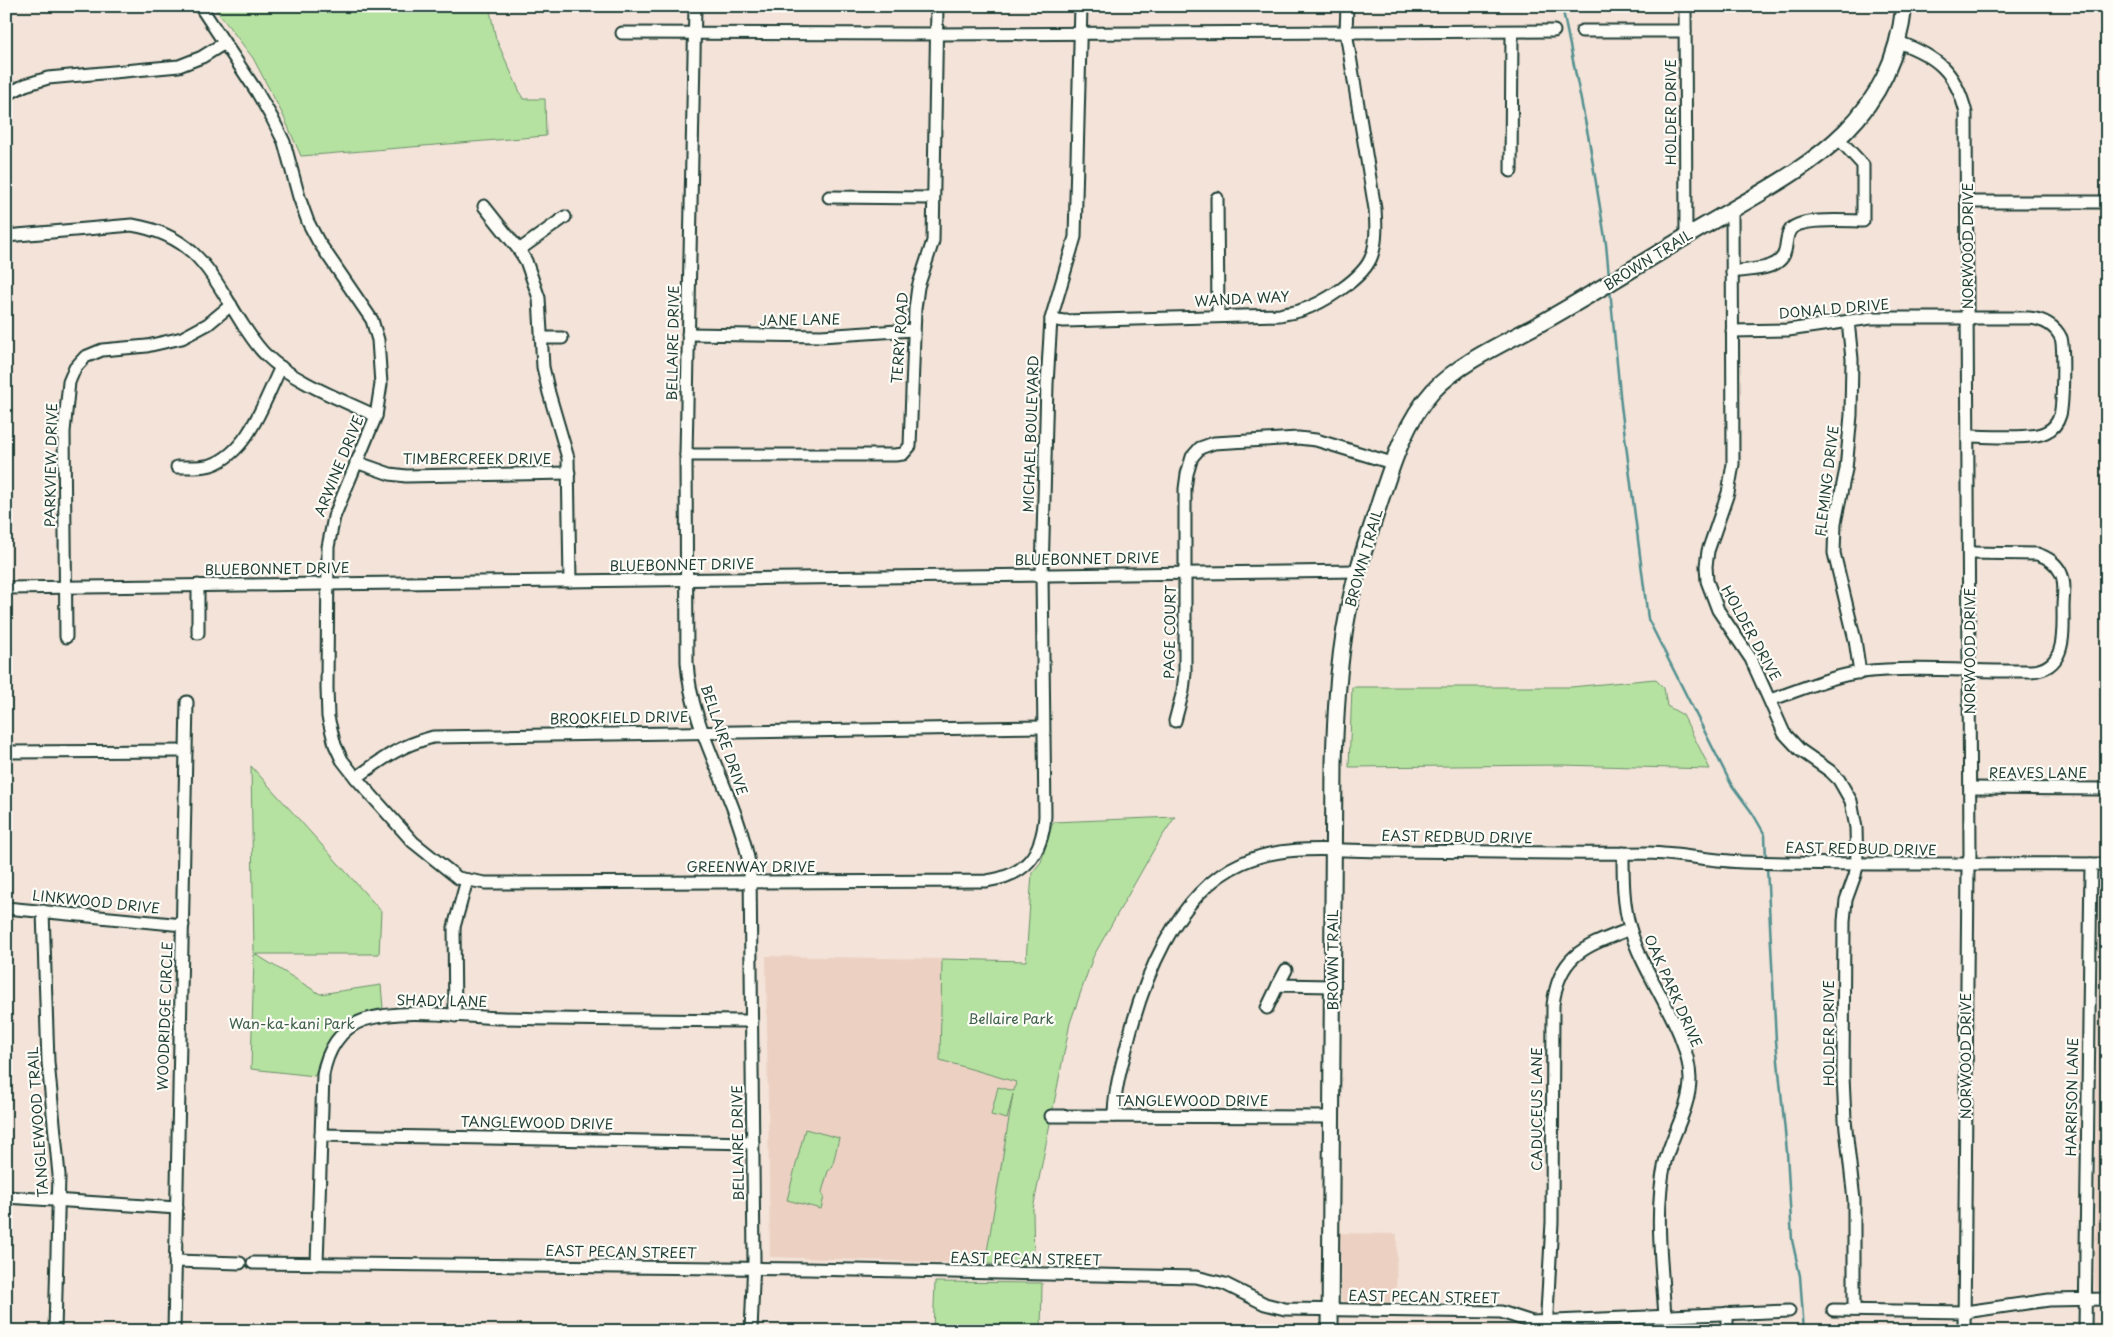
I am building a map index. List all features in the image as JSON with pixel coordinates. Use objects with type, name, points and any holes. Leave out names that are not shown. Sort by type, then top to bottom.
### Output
[{"type":"main road","points":[[1898,42],[1904,6]]},
{"type":"main road","name":"BROWN TRAIL","points":[[1330,1331],[1332,986],[1337,696],[1341,656],[1358,571],[1392,463],[1407,427],[1432,392],[1461,368],[1616,281],[1800,170],[1818,157],[1861,116],[1891,63],[1898,42]]},
{"type":"street","name":"ARWINE DRIVE","points":[[200,6],[272,118],[289,159],[299,197],[318,241],[372,320],[378,340],[381,384],[376,416],[330,529],[326,583],[328,717],[335,745],[342,760],[356,778],[413,842],[458,878],[467,880]]},
{"type":"street","name":"BELLAIRE DRIVE","points":[[695,6],[686,455],[688,679],[695,709],[747,850],[750,883],[754,1269],[750,1331]]},
{"type":"street","name":"TERRY ROAD","points":[[686,455],[903,454],[910,446],[913,330],[918,287],[932,242],[936,6]]},
{"type":"street","name":"MICHAEL BOULEVARD","points":[[1029,862],[1037,851],[1044,829],[1042,575],[1046,384],[1051,319],[1075,237],[1080,6]]},
{"type":"street","name":"WANDA WAY","points":[[1051,319],[1064,321],[1280,314],[1300,311],[1328,298],[1359,275],[1372,255],[1376,228],[1346,32],[1347,6]]},
{"type":"street","name":"HOLDER DRIVE","points":[[1685,6],[1686,218],[1692,234]]},
{"type":"street","points":[[622,33],[1080,34],[1554,31]]},
{"type":"street","points":[[1582,31],[1685,31]]},
{"type":"street","points":[[1511,171],[1512,32]]},
{"type":"street","name":"NORWOOD DRIVE","points":[[1898,42],[1928,54],[1952,78],[1961,92],[1966,113],[1970,553],[1970,856],[1968,865],[1964,1331]]},
{"type":"street","points":[[6,95],[25,85],[48,78],[179,66],[202,57],[223,44]]},
{"type":"street","points":[[1732,272],[1773,265],[1780,262],[1784,255],[1787,236],[1791,229],[1798,224],[1820,221],[1864,221],[1864,165],[1838,139]]},
{"type":"street","points":[[829,197],[932,198]]},
{"type":"street","points":[[1218,198],[1218,316]]},
{"type":"street","points":[[1968,202],[2107,202]]},
{"type":"street","points":[[484,206],[520,250],[526,261],[539,298],[543,368],[565,443],[569,473],[570,581]]},
{"type":"street","name":"HOLDER DRIVE","points":[[1732,210],[1733,464],[1728,493],[1708,551],[1707,581],[1718,610],[1751,659],[1784,734],[1800,750],[1830,771],[1848,795],[1854,814],[1857,865],[1856,875],[1846,900],[1844,921],[1843,1076],[1844,1120],[1855,1218],[1854,1310]]},
{"type":"street","points":[[520,250],[565,216]]},
{"type":"street","points":[[6,236],[132,225],[149,228],[172,238],[193,252],[207,267],[253,340],[266,355],[281,368],[376,416]]},
{"type":"street","name":"PARKVIEW DRIVE","points":[[66,637],[64,432],[69,382],[75,368],[84,357],[102,350],[147,346],[182,338],[208,324],[231,305]]},
{"type":"street","name":"DONALD DRIVE","points":[[1732,331],[1788,330],[1871,318],[2030,318],[2044,321],[2057,332],[2062,345],[2062,408],[2057,422],[2047,432],[2035,436],[1969,436]]},
{"type":"street","name":"FLEMING DRIVE","points":[[1848,321],[1852,359],[1851,415],[1846,469],[1835,523],[1834,553],[1855,640],[1860,672]]},
{"type":"street","name":"JANE LANE","points":[[688,334],[821,336],[913,330]]},
{"type":"street","points":[[541,338],[562,338]]},
{"type":"street","points":[[176,468],[210,465],[236,451],[245,440],[281,368]]},
{"type":"street","name":"PAGE COURT","points":[[1175,721],[1183,691],[1185,673],[1187,474],[1192,457],[1200,448],[1214,443],[1298,438],[1316,440],[1392,463]]},
{"type":"street","name":"TIMBERCREEK DRIVE","points":[[356,462],[390,474],[406,476],[569,473]]},
{"type":"street","points":[[1770,700],[1860,672],[1885,670],[2039,670],[2053,662],[2062,644],[2063,582],[2058,567],[2045,557],[2037,554],[1970,553]]},
{"type":"street","name":"BLUEBONNET DRIVE","points":[[6,588],[1358,571]]},
{"type":"street","points":[[198,585],[198,632]]},
{"type":"street","name":"WOODRIDGE CIRCLE","points":[[174,1331],[186,702]]},
{"type":"street","name":"BROOKFIELD DRIVE","points":[[356,778],[389,754],[410,743],[433,736],[1043,727]]},
{"type":"street","points":[[6,752],[186,751]]},
{"type":"street","name":"REAVES LANE","points":[[1970,788],[2107,788]]},
{"type":"street","name":"EAST REDBUD DRIVE","points":[[1114,1116],[1114,1098],[1134,1015],[1142,990],[1161,950],[1190,903],[1216,878],[1229,869],[1275,852],[1676,854],[1717,860],[1857,865],[2107,864]]},
{"type":"street","name":"OAK PARK DRIVE","points":[[1623,853],[1623,885],[1630,929],[1684,1048],[1690,1078],[1686,1103],[1666,1160],[1661,1187],[1661,1253],[1665,1317]]},
{"type":"street","name":"GREENWAY DRIVE","points":[[467,880],[486,883],[750,883],[986,880],[1012,875],[1029,862]]},
{"type":"street","name":"HARRISON LANE","points":[[2085,1331],[2090,864]]},
{"type":"street","points":[[455,1016],[454,927],[467,880]]},
{"type":"street","name":"LINKWOOD DRIVE","points":[[6,908],[183,925]]},
{"type":"street","name":"TANGLEWOOD TRAIL","points":[[43,911],[48,1062],[56,1129],[59,1200],[56,1331]]},
{"type":"street","name":"CADUCEUS LANE","points":[[1546,1326],[1552,1222],[1553,1005],[1555,987],[1559,976],[1575,955],[1588,947],[1630,929]]},
{"type":"street","points":[[1267,1008],[1286,970]]},
{"type":"street","points":[[1278,985],[1332,986]]},
{"type":"street","name":"SHADY LANE","points":[[317,1264],[320,1135],[325,1058],[343,1033],[363,1020],[405,1014],[752,1021]]},
{"type":"street","name":"TANGLEWOOD DRIVE","points":[[1051,1116],[1332,1117]]},
{"type":"street","name":"TANGLEWOOD DRIVE","points":[[320,1135],[753,1143]]},
{"type":"street","points":[[6,1197],[176,1208]]},
{"type":"street","points":[[175,1261],[240,1263]]},
{"type":"street","name":"EAST PECAN STREET","points":[[253,1263],[1196,1277],[1225,1284],[1274,1308],[1501,1312],[1546,1326],[1789,1310]]},
{"type":"street","points":[[1833,1310],[1965,1312],[2049,1300],[2107,1299]]},
{"type":"street","points":[[1727,1314],[1727,1331]]},
{"type":"shaded area","points":[[2100,874],[2107,874],[2107,1290],[2095,1290]]},
{"type":"shaded area","points":[[766,956],[942,959],[940,1060],[1016,1081],[985,1264],[770,1257]]},
{"type":"shaded area","points":[[1340,1233],[1397,1234],[1396,1305],[1347,1304],[1341,1299]]},
{"type":"green space","points":[[213,6],[489,6],[496,39],[523,99],[545,99],[546,136],[301,156],[283,115],[253,58]]},
{"type":"green space","points":[[1655,679],[1664,688],[1667,706],[1683,715],[1710,769],[1562,765],[1349,767],[1352,687],[1571,687]]},
{"type":"green space","name":"Wan-ka-kani Park","points":[[251,766],[381,911],[379,954],[255,954],[320,994],[381,985],[383,1008],[356,1017],[337,1030],[324,1049],[315,1076],[251,1069],[254,954]]},
{"type":"green space","name":"Bellaire Park","points":[[1175,817],[1157,844],[1093,957],[1070,1023],[1033,1209],[1034,1265],[985,1264],[1013,1094],[1007,1119],[991,1115],[998,1087],[1014,1091],[1016,1082],[940,1060],[942,959],[1026,961],[1032,873],[1041,862],[1053,822]]},
{"type":"green space","points":[[805,1129],[839,1138],[832,1168],[828,1171],[822,1192],[824,1197],[821,1209],[787,1200]]},
{"type":"green space","points":[[935,1282],[1042,1283],[1041,1331],[933,1331]]},
{"type":"waterway","points":[[1562,6],[1589,140],[1606,244],[1609,276]]},
{"type":"waterway","points":[[1610,289],[1621,405],[1648,619],[1731,784],[1753,814],[1765,835],[1766,859]]},
{"type":"waterway","points":[[1767,867],[1776,1041],[1787,1152],[1792,1240],[1800,1276],[1804,1331]]}]
